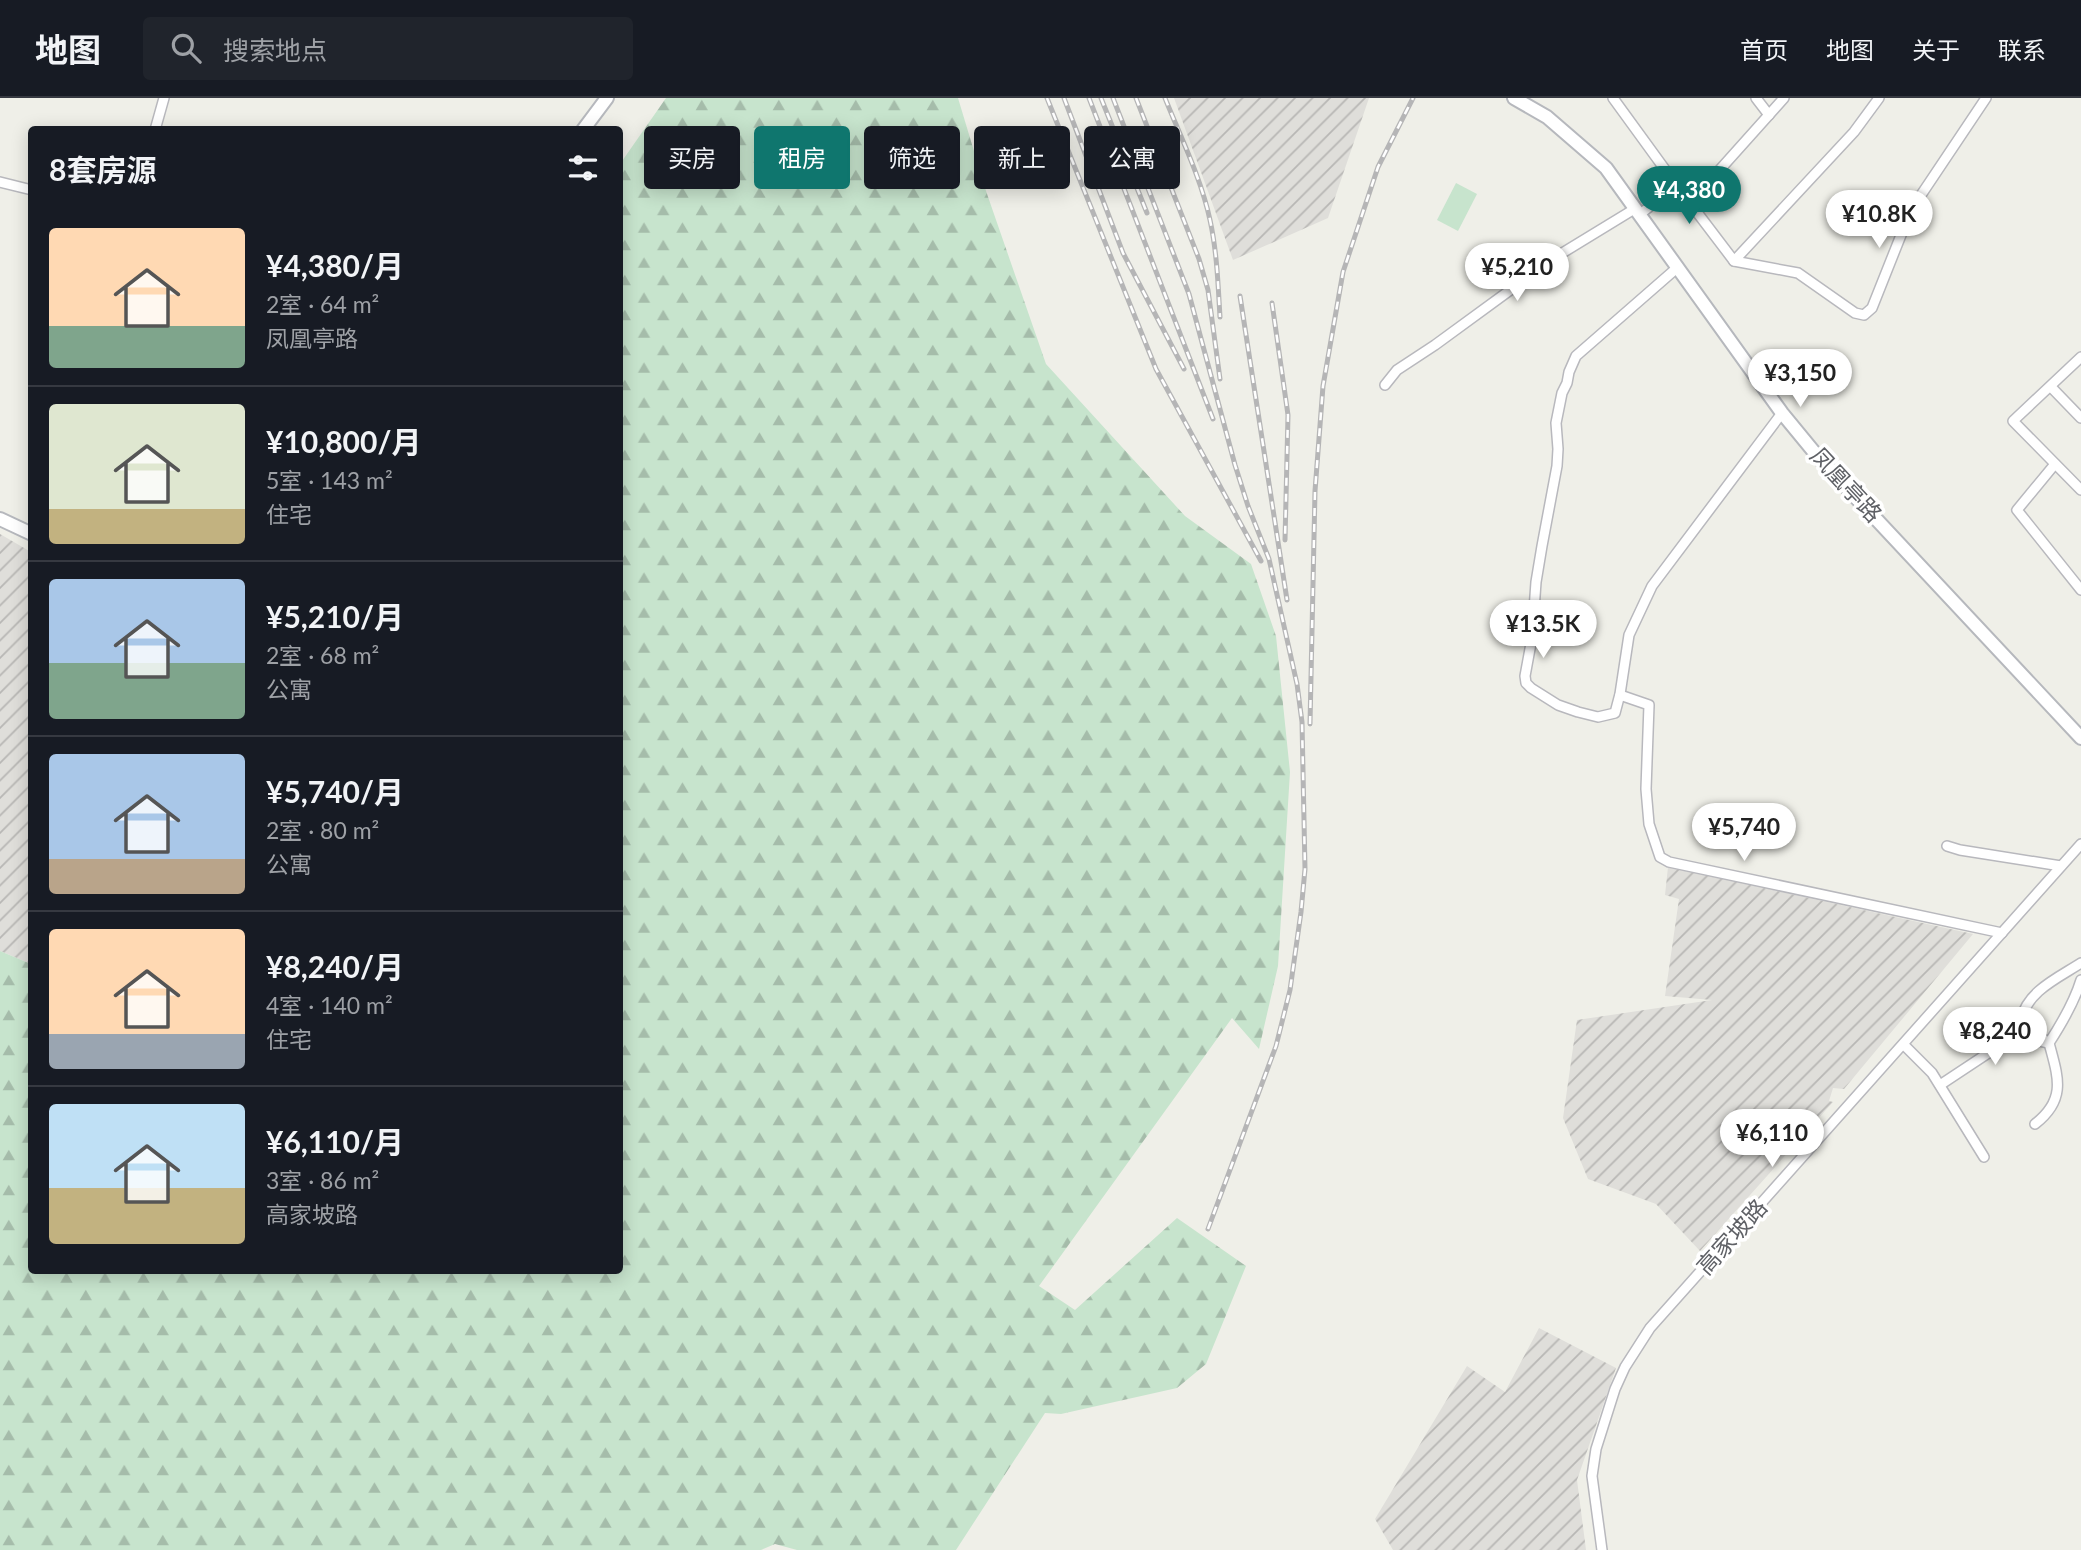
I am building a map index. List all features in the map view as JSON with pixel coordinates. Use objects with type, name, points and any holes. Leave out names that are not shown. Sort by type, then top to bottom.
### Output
[{"type":"street","points":[[156,126],[164,98]]},
{"type":"street","points":[[586,126],[607,98]]},
{"type":"street","name":"凤凰亭路","points":[[1514,98],[1547,117],[1606,167],[1782,413],[1829,468],[2081,738]]},
{"type":"street","points":[[1613,98],[1734,261],[1798,273],[1855,313],[1864,315],[1872,308],[1911,210],[1986,98]]},
{"type":"street","points":[[1756,98],[1769,115]]},
{"type":"street","points":[[1690,203],[1784,98]]},
{"type":"street","points":[[1734,261],[1854,132],[1879,98]]},
{"type":"street","points":[[0,182],[28,189]]},
{"type":"street","points":[[1385,385],[1397,370],[1554,258],[1677,186]]},
{"type":"street","points":[[1678,267],[1576,356],[1569,372],[1556,423],[1557,466],[1536,582],[1526,683],[1558,705],[1578,712],[1598,717],[1615,713],[1629,635],[1652,586],[1782,413]]},
{"type":"street","points":[[2081,357],[2013,421],[2081,490]]},
{"type":"street","points":[[2051,387],[2081,418]]},
{"type":"street","points":[[2055,464],[2017,510],[2081,590]]},
{"type":"street","points":[[0,519],[28,532]]},
{"type":"street","points":[[1620,695],[1649,705],[1646,789],[1649,824],[1660,857],[1669,862],[2002,933]]},
{"type":"street","name":"高家坡路","points":[[1602,1550],[1592,1476],[1596,1449],[1615,1389],[1650,1328],[2081,844]]},
{"type":"street","points":[[1947,846],[2061,866]]},
{"type":"street","points":[[2035,1124],[2047,1115],[2058,1095],[2058,1079],[2049,1043],[2021,1020],[2024,1006],[2040,989],[2081,963]]},
{"type":"street","points":[[2049,1043],[2061,1026],[2081,980]]},
{"type":"street","points":[[1940,1085],[2014,1036],[2049,1043]]},
{"type":"street","points":[[1904,1045],[1932,1073],[1984,1157]]},
{"type":"shaded area","points":[[1174,98],[1369,98],[1328,218],[1233,260]]},
{"type":"shaded area","points":[[0,534],[28,550],[28,963],[0,951]]},
{"type":"shaded area","points":[[1668,867],[1973,934],[1844,1089],[1833,1088],[1829,1101],[1833,1102],[1700,1251],[1656,1204],[1588,1179],[1563,1118],[1577,1020],[1712,1000],[1665,996],[1679,899],[1665,895]]},
{"type":"shaded area","points":[[1539,1328],[1616,1368],[1577,1480],[1586,1550],[1393,1550],[1375,1519],[1467,1366],[1505,1392]]},
{"type":"green space","points":[[666,98],[958,98],[974,151],[974,189],[985,189],[1046,364],[1185,516],[1251,564],[1276,636],[1290,772],[1278,966],[1259,1049],[1232,1018],[1039,1286],[1075,1310],[1177,1218],[1246,1266],[1206,1364],[1177,1388],[1061,1414],[1045,1413],[956,1550],[797,1550],[775,1544],[761,1550],[0,1550],[0,951],[28,963],[28,1274],[623,1274],[623,160],[644,130],[644,189],[740,189],[740,126],[646,126]]},
{"type":"green space","points":[[1456,183],[1477,194],[1458,231],[1437,220]]},
{"type":"railway","points":[[1047,98],[1156,369],[1261,561]]},
{"type":"railway","points":[[1064,98],[1123,253],[1184,369]]},
{"type":"railway","points":[[1089,98],[1213,419]]},
{"type":"railway","points":[[1101,98],[1147,213]]},
{"type":"railway","points":[[1113,98],[1189,294],[1235,465],[1269,559],[1297,684],[1302,722],[1305,869],[1290,990],[1276,1046],[1208,1229]]},
{"type":"railway","points":[[1136,98],[1199,259],[1208,290],[1220,379]]},
{"type":"railway","points":[[1165,98],[1206,204],[1217,268],[1220,317]]},
{"type":"railway","points":[[1310,724],[1315,491],[1323,386],[1343,272],[1378,167],[1413,98]]},
{"type":"railway","points":[[1240,296],[1287,600]]},
{"type":"railway","points":[[1272,303],[1288,415],[1285,540]]}]
